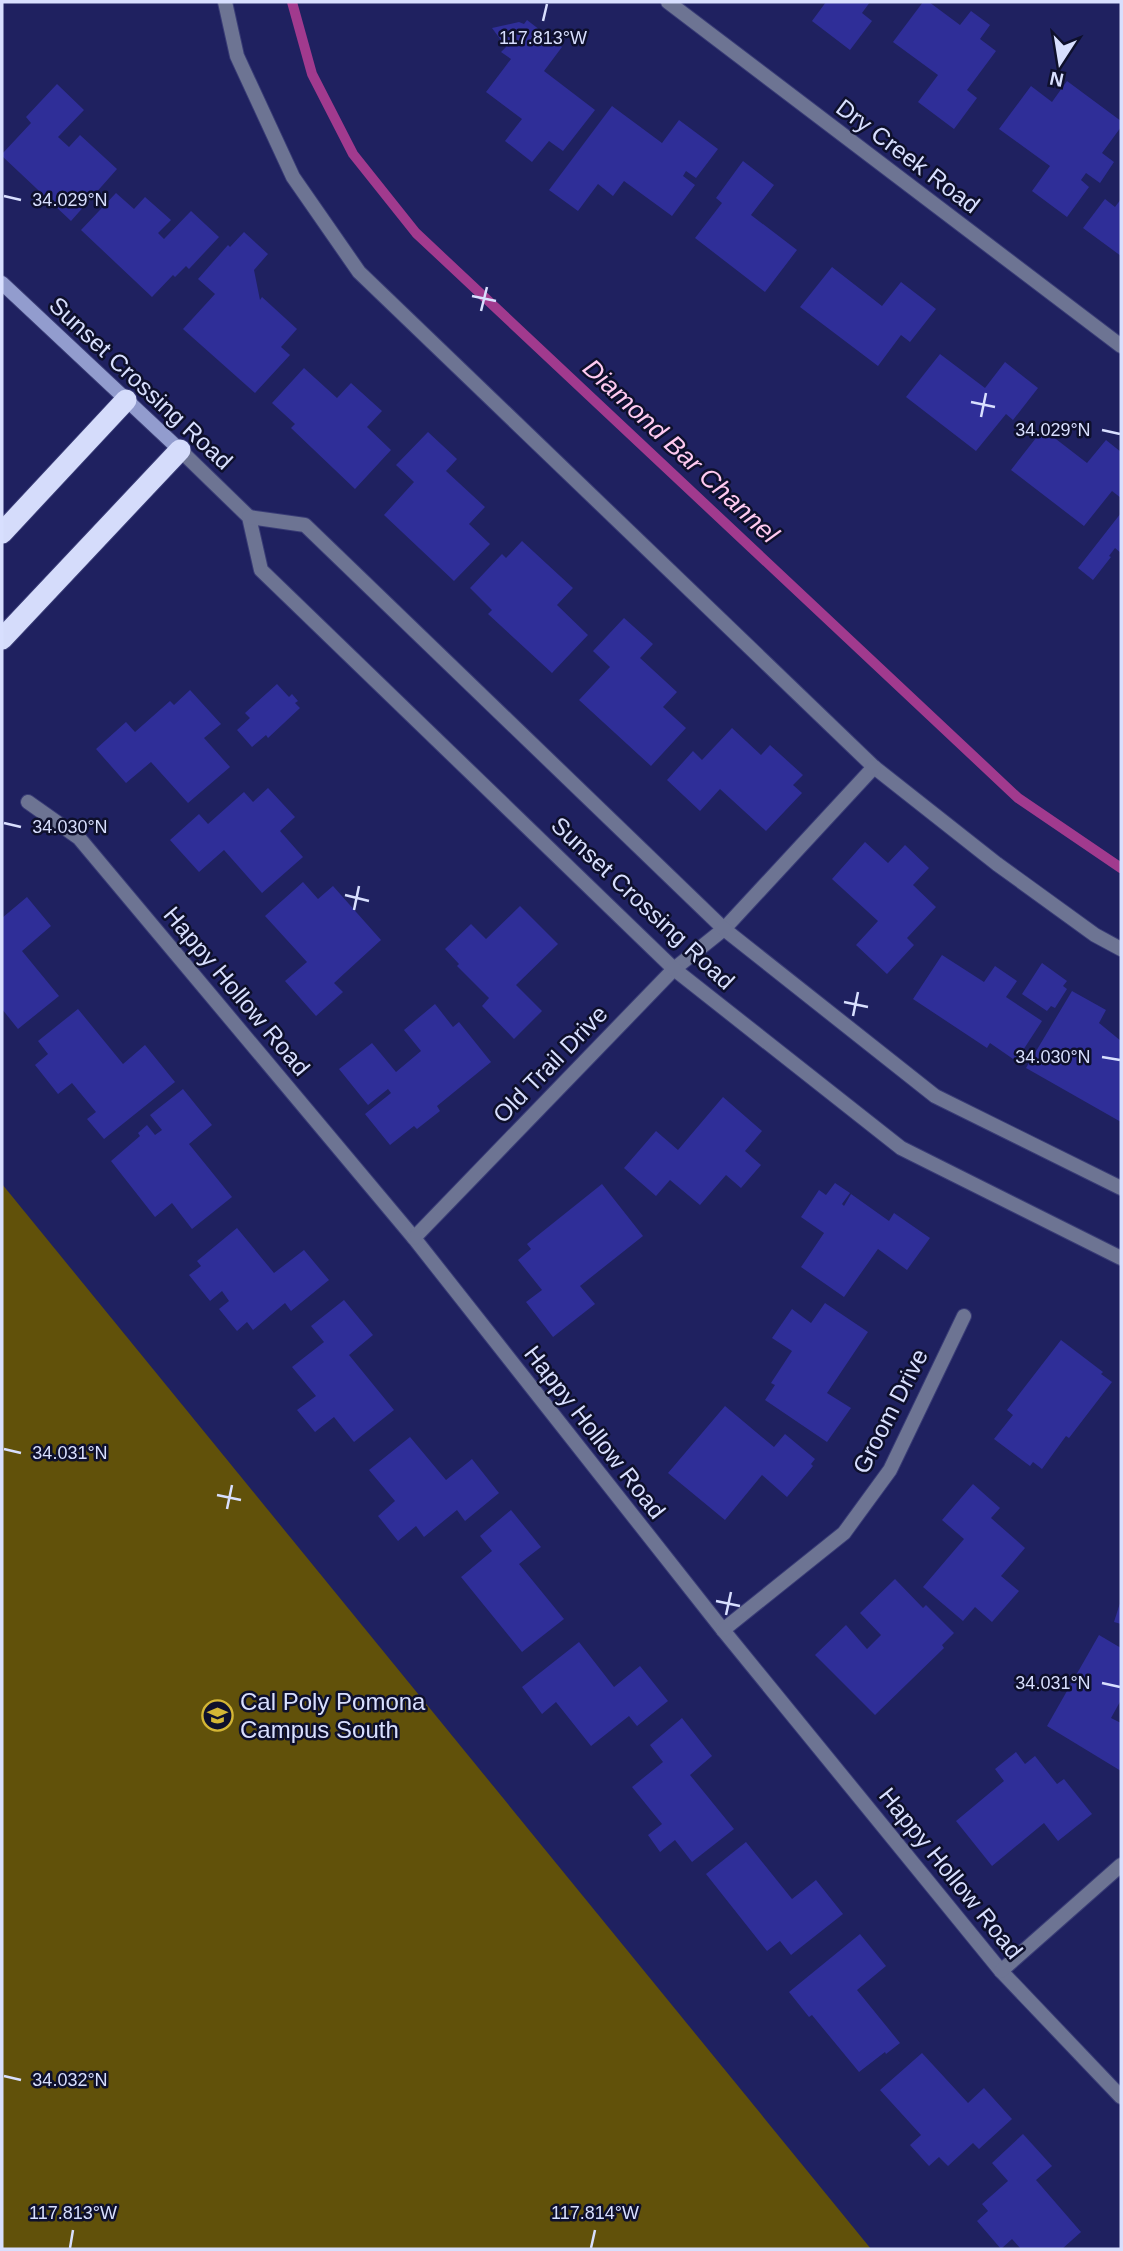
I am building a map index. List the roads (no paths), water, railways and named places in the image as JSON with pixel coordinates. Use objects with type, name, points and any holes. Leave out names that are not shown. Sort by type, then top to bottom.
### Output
[{"type":"highway","points":[[2,533],[126,400]]},
{"type":"highway","points":[[2,639],[180,450]]},
{"type":"main road","name":"Sunset Crossing Road","points":[[2,283],[180,450]]},
{"type":"street","points":[[225,2],[237,56],[293,177],[359,272],[874,767],[997,864],[1095,935],[1121,949]]},
{"type":"street","name":"Dry Creek Road","points":[[668,2],[1121,346]]},
{"type":"street","name":"Sunset Crossing Road","points":[[180,450],[249,517],[261,569],[674,969],[901,1149],[1121,1258]]},
{"type":"street","name":"Sunset Crossing Road","points":[[249,517],[305,525],[724,929],[935,1096],[1121,1188]]},
{"type":"street","name":"Old Trail Drive","points":[[414,1238],[674,969],[724,929],[874,767]]},
{"type":"street","name":"Happy Hollow Road","points":[[28,802],[79,838],[414,1238],[723,1630],[1001,1971],[1121,2097]]},
{"type":"street","name":"Groom Drive","points":[[723,1630],[844,1533],[890,1470],[964,1316]]},
{"type":"street","points":[[1001,1971],[1121,1865]]},
{"type":"waterway","name":"Diamond Bar Channel","points":[[292,2],[312,74],[353,154],[416,233],[1018,798],[1121,868]]},
{"type":"place","name":"Cal Poly Pomona Campus South","points":[[217,1715]]}]
